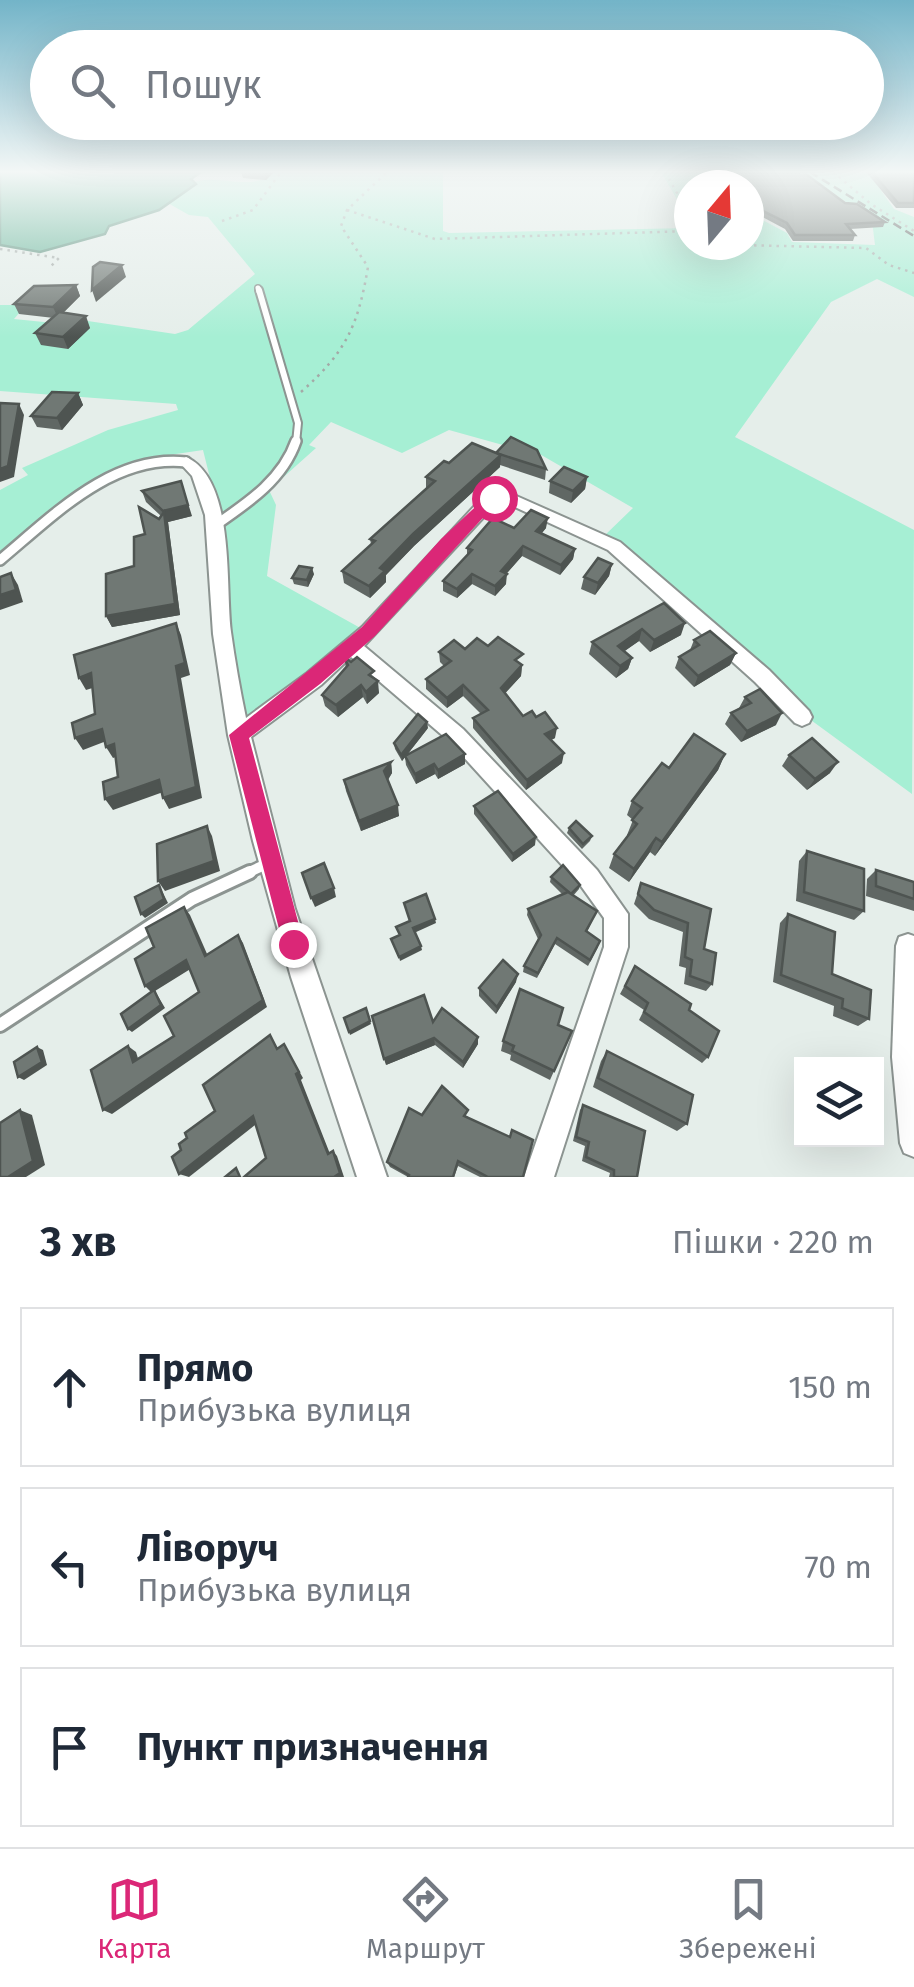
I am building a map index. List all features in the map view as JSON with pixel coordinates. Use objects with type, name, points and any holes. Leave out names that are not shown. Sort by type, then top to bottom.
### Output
[{"type":"street","points":[[186,462],[200,472],[217,524],[222,636],[238,735],[320,1033],[372,1177]]},
{"type":"street","points":[[238,735],[352,647],[477,512],[494,498],[505,496],[614,546],[762,676],[802,717]]},
{"type":"street","points":[[352,647],[456,735],[590,878],[616,914],[616,947],[539,1177]]},
{"type":"street","points":[[908,946],[911,995],[906,1100],[914,1143]]},
{"type":"lane","points":[[217,524],[254,498],[294,450],[299,431],[297,415],[288,402],[285,361],[267,323],[258,288]]},
{"type":"lane","points":[[0,560],[120,471],[157,458],[186,462]]},
{"type":"lane","points":[[0,1025],[192,899],[272,862]]},
{"type":"path","points":[[288,402],[334,363],[361,309],[368,267],[342,227]]},
{"type":"path","points":[[398,227],[435,239],[674,231]]},
{"type":"path","points":[[764,246],[866,248],[889,265],[914,274]]},
{"type":"path","points":[[0,249],[59,258],[51,266]]},
{"type":"shaded area","points":[[0,227],[109,227],[105,234],[40,252],[0,245]]},
{"type":"shaded area","points":[[216,227],[443,227],[449,233],[674,228],[674,260],[764,260],[764,227],[787,233],[792,242],[875,245],[873,227],[914,227],[914,297],[877,279],[831,302],[735,437],[914,530],[912,794],[804,715],[603,537],[633,508],[524,445],[514,448],[449,430],[402,453],[331,422],[309,445],[316,448],[269,490],[276,505],[267,576],[364,630],[249,717],[245,714],[229,636],[221,522],[203,450],[127,465],[0,557],[0,490],[28,475],[22,468],[108,430],[178,410],[176,404],[0,391],[0,305],[26,305],[14,319],[54,323],[61,317],[175,334],[188,330],[255,274]]},
{"type":"building","points":[[790,227],[848,227],[855,235],[795,235]]},
{"type":"building","points":[[100,262],[122,265],[92,290],[93,267]]},
{"type":"building","points":[[76,285],[53,307],[14,304],[34,286]]},
{"type":"building","points":[[59,312],[86,316],[63,337],[35,333]]},
{"type":"building","points":[[52,392],[78,393],[57,418],[31,416]]},
{"type":"building","points":[[0,403],[19,404],[8,466],[0,469]]},
{"type":"building","points":[[511,437],[537,450],[546,469],[496,453]]},
{"type":"building","points":[[472,443],[501,455],[413,534],[380,568],[385,571],[369,586],[342,571],[375,541],[370,539],[435,481],[426,477]]},
{"type":"building","points":[[564,467],[587,477],[573,491],[550,481]]},
{"type":"building","points":[[181,481],[188,505],[163,511],[142,491]]},
{"type":"building","points":[[139,507],[159,519],[164,512],[175,604],[106,616],[106,574],[134,566],[134,537],[145,534]]},
{"type":"building","points":[[531,510],[548,518],[536,531],[575,549],[561,565],[523,546],[501,571],[507,574],[495,586],[472,574],[457,589],[443,581],[472,550],[467,548],[493,518],[514,528]]},
{"type":"building","points":[[598,558],[612,564],[598,583],[584,577]]},
{"type":"building","points":[[299,566],[312,568],[307,580],[292,578]]},
{"type":"building","points":[[11,573],[16,590],[0,595],[0,577]]},
{"type":"building","points":[[664,603],[685,623],[654,640],[642,629],[618,646],[632,658],[620,666],[592,642]]},
{"type":"building","points":[[176,623],[185,663],[176,666],[196,787],[163,798],[159,780],[105,799],[103,782],[118,777],[114,744],[106,747],[102,729],[75,738],[72,723],[95,714],[91,673],[79,678],[74,655]]},
{"type":"building","points":[[710,631],[736,653],[698,676],[679,657],[699,645],[694,640]]},
{"type":"building","points":[[498,637],[523,654],[515,660],[522,665],[501,688],[523,716],[532,711],[536,717],[545,712],[557,728],[545,734],[564,753],[527,780],[473,718],[488,710],[463,685],[447,698],[426,679],[451,661],[439,652],[454,640],[465,649],[477,638],[488,646]]},
{"type":"building","points":[[344,657],[351,662],[357,657],[374,671],[369,675],[378,681],[366,692],[361,685],[336,705],[322,695],[348,665]]},
{"type":"building","points":[[760,689],[782,713],[747,731],[731,713],[751,703],[745,697]]},
{"type":"building","points":[[418,714],[427,722],[401,755],[394,743]]},
{"type":"building","points":[[446,734],[465,754],[438,770],[434,764],[415,774],[405,756]]},
{"type":"building","points":[[694,734],[725,754],[662,842],[656,838],[634,869],[614,854],[637,824],[632,820],[642,808],[632,801],[662,763],[669,768]]},
{"type":"building","points":[[812,738],[838,762],[815,779],[789,755]]},
{"type":"building","points":[[391,762],[384,771],[398,805],[359,821],[344,780]]},
{"type":"building","points":[[498,791],[536,837],[513,854],[474,806]]},
{"type":"building","points":[[576,821],[592,836],[583,844],[569,828]]},
{"type":"building","points":[[207,826],[214,861],[158,881],[157,844]]},
{"type":"building","points":[[807,851],[864,869],[864,911],[804,892]]},
{"type":"building","points":[[324,863],[334,888],[311,898],[302,873]]},
{"type":"building","points":[[563,865],[580,885],[571,894],[551,877]]},
{"type":"building","points":[[876,870],[914,882],[914,899],[876,886]]},
{"type":"building","points":[[641,883],[711,909],[704,949],[716,953],[712,984],[690,976],[692,960],[685,957],[688,923],[654,910],[638,894]]},
{"type":"building","points":[[159,885],[164,899],[141,914],[135,897]]},
{"type":"building","points":[[568,892],[597,911],[586,931],[600,941],[590,960],[557,938],[538,973],[524,966],[541,935],[528,909]]},
{"type":"building","points":[[426,894],[435,919],[413,928],[421,946],[399,957],[391,939],[400,935],[396,927],[410,921],[404,903]]},
{"type":"building","points":[[184,907],[205,956],[238,935],[263,1000],[103,1110],[91,1070],[128,1046],[133,1062],[174,1036],[164,1016],[199,992],[186,960],[145,986],[135,959],[154,947],[146,928]]},
{"type":"building","points":[[788,914],[835,932],[832,974],[871,990],[869,1019],[842,1008],[843,999],[781,975]]},
{"type":"building","points":[[503,960],[518,974],[497,1007],[479,988]]},
{"type":"building","points":[[635,966],[691,1004],[689,1010],[719,1031],[708,1057],[644,1012],[648,1003],[625,986]]},
{"type":"building","points":[[520,989],[563,1008],[558,1025],[572,1031],[554,1071],[512,1051],[514,1046],[503,1041]]},
{"type":"building","points":[[154,990],[161,1005],[128,1029],[121,1014]]},
{"type":"building","points":[[424,995],[433,1022],[442,1008],[478,1037],[463,1062],[434,1038],[384,1059],[372,1016]]},
{"type":"building","points":[[366,1008],[370,1021],[349,1032],[344,1018]]},
{"type":"building","points":[[270,1035],[277,1049],[284,1044],[299,1072],[296,1074],[328,1154],[333,1151],[340,1173],[334,1177],[244,1177],[266,1158],[253,1116],[179,1174],[172,1157],[181,1150],[179,1144],[187,1138],[185,1133],[215,1111],[203,1085]]},
{"type":"building","points":[[37,1047],[42,1062],[18,1077],[14,1062]]},
{"type":"building","points":[[607,1051],[693,1095],[687,1124],[598,1078]]},
{"type":"building","points":[[442,1086],[468,1110],[464,1116],[510,1137],[512,1130],[533,1140],[523,1177],[488,1177],[458,1161],[453,1177],[408,1177],[387,1162],[409,1108],[422,1115]]},
{"type":"building","points":[[583,1105],[645,1131],[637,1177],[614,1177],[614,1170],[586,1157],[589,1142],[576,1137]]},
{"type":"building","points":[[20,1110],[33,1161],[8,1177],[0,1177],[0,1123]]},
{"type":"building","points":[[236,1168],[240,1177],[225,1177]]},
{"type":"railway","points":[[899,227],[914,236]]},
{"type":"route","points":[[293,944],[238,735],[314,679],[368,632],[447,543],[494,498]]}]
